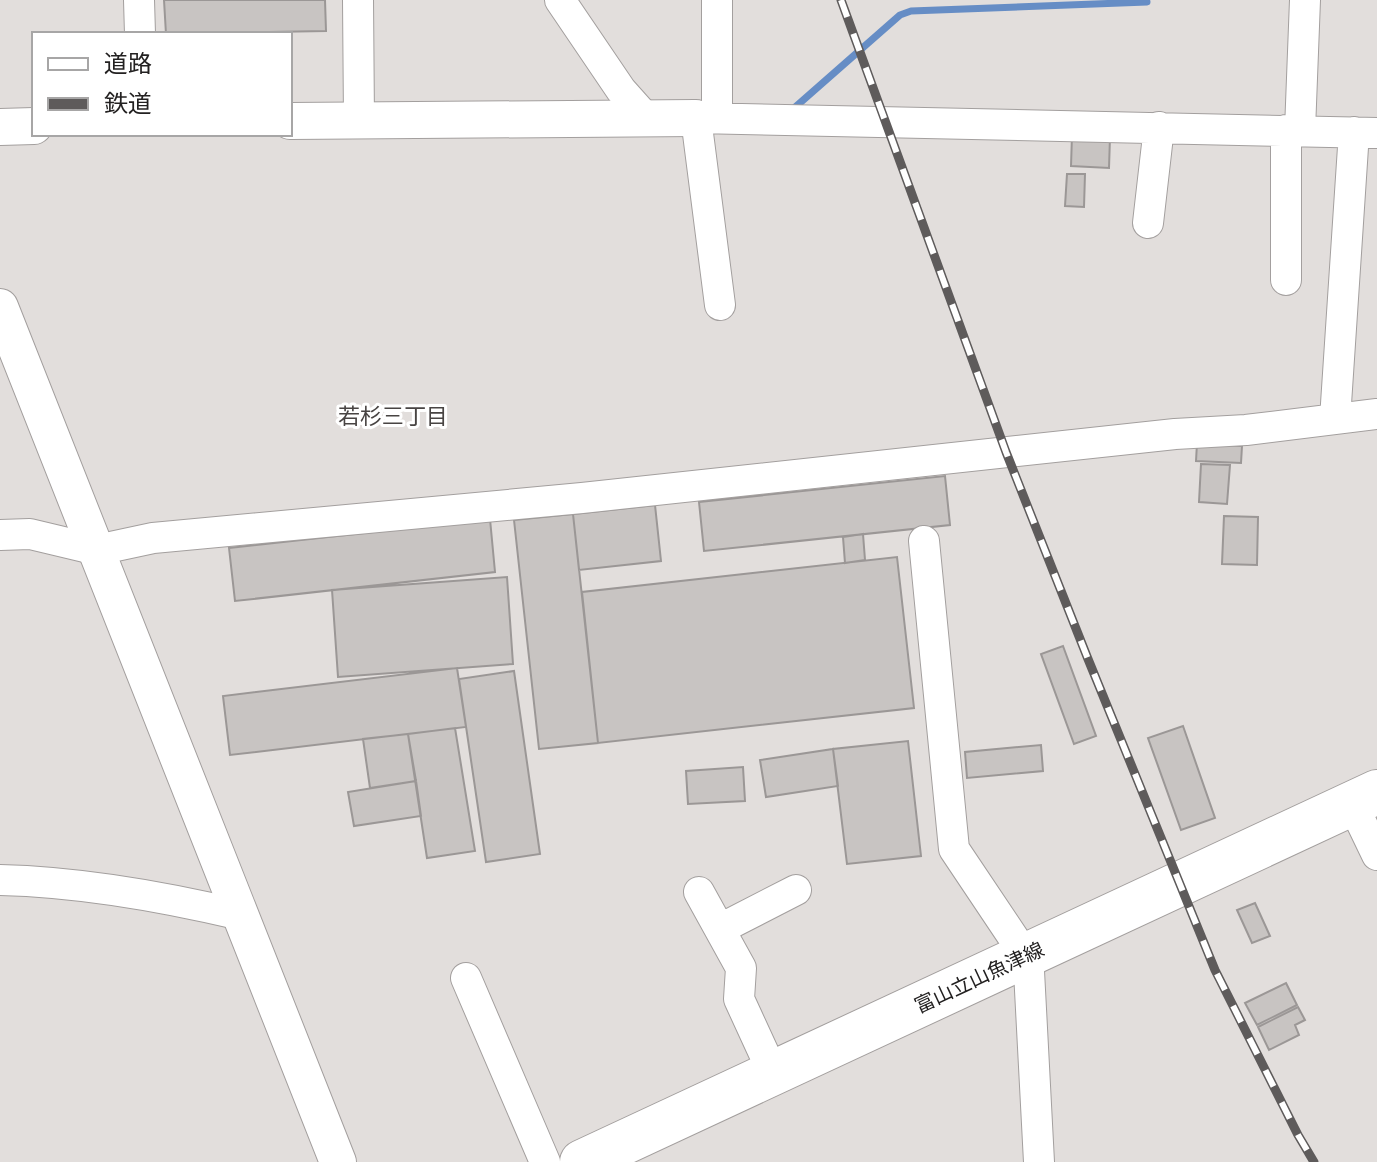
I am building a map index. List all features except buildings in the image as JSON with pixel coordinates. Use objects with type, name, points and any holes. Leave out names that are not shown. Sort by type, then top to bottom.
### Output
[{"type":"main road","name":"富山立山魚津線","points":[[582,1162],[1364,797]]},
{"type":"street","points":[[139,0],[140,32]]},
{"type":"street","points":[[358,0],[359,120]]},
{"type":"street","points":[[560,0],[621,90],[646,118]]},
{"type":"street","points":[[717,0],[706,118],[720,305]]},
{"type":"street","points":[[1286,280],[1293,130],[1305,0]]},
{"type":"street","points":[[292,121],[706,118],[1366,132],[1335,419]]},
{"type":"street","points":[[0,127],[32,126]]},
{"type":"street","points":[[1148,223],[1159,127]]},
{"type":"street","points":[[0,307],[338,1162]]},
{"type":"street","points":[[0,535],[30,534],[97,550],[153,538],[566,500],[1377,414]]},
{"type":"street","points":[[924,541],[954,849],[1025,955],[1029,971],[1039,1162]]},
{"type":"street","points":[[1364,797],[1377,855]]},
{"type":"street","points":[[0,880],[90,885],[241,915]]},
{"type":"street","points":[[720,929],[796,890]]},
{"type":"street","points":[[699,892],[741,968],[739,999],[773,1073]]},
{"type":"street","points":[[466,978],[545,1162]]},
{"type":"waterway","points":[[793,109],[900,15],[911,11],[1147,2]]},
{"type":"railway","points":[[841,0],[1006,452],[1088,659],[1215,970],[1314,1162]]},
{"type":"district","name":"若杉三丁目","points":[[393,415]]}]
